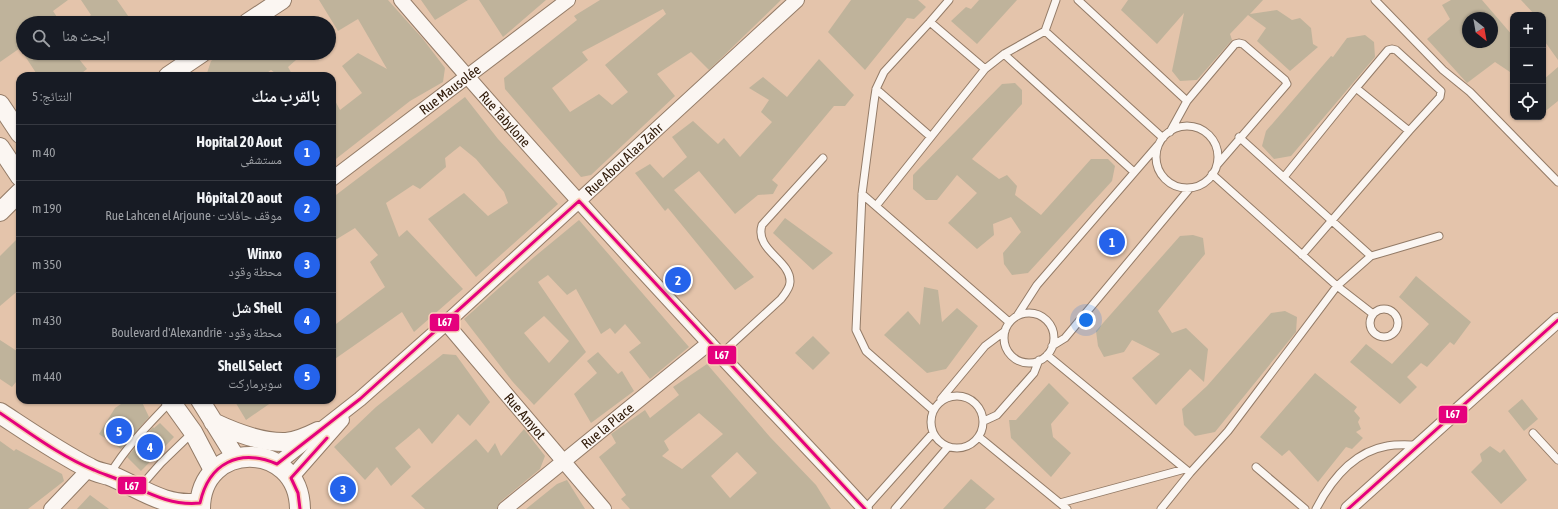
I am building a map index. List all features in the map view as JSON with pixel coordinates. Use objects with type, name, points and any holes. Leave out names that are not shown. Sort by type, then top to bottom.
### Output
[{"type":"main road","points":[[0,413],[98,472],[172,504],[181,506],[200,506],[204,486],[214,472],[224,464],[236,458],[245,456],[260,457],[277,464],[291,478],[301,505]]},
{"type":"main road","points":[[98,472],[109,483],[153,509]]},
{"type":"street","points":[[258,16],[282,0]]},
{"type":"street","name":"Rue Tabylone","points":[[401,0],[467,77],[579,201],[720,355],[865,509]]},
{"type":"street","name":"Rue Mausolée","points":[[336,176],[568,0]]},
{"type":"street","name":"Rue Abou Alaa Zahr","points":[[277,464],[318,430],[360,399],[446,323],[797,0]]},
{"type":"street","points":[[179,72],[194,60]]},
{"type":"street","points":[[0,104],[16,128]]},
{"type":"street","points":[[0,147],[16,171]]},
{"type":"street","points":[[0,212],[16,196]]},
{"type":"street","points":[[1348,509],[1558,320]]},
{"type":"street","name":"Rue Amyot","points":[[446,323],[604,509]]},
{"type":"street","name":"Rue la Place","points":[[505,509],[709,343]]},
{"type":"street","name":"Rue Abou Alaa Zahr","points":[[291,478],[360,399]]},
{"type":"street","points":[[173,404],[193,432],[214,472]]},
{"type":"street","points":[[202,404],[236,458]]},
{"type":"street","points":[[213,422],[242,435],[285,442],[297,440],[318,430]]},
{"type":"street","points":[[51,509],[98,472]]},
{"type":"lane","points":[[933,410],[866,351],[858,335],[856,320],[862,194],[876,89],[884,72],[949,0]]},
{"type":"lane","points":[[876,206],[985,69],[1004,54],[1045,31],[1056,0]]},
{"type":"lane","points":[[1078,0],[1187,101]]},
{"type":"lane","points":[[1375,0],[1443,70],[1470,92],[1558,182]]},
{"type":"lane","points":[[930,22],[985,69]]},
{"type":"lane","points":[[1045,31],[1163,138]]},
{"type":"lane","points":[[1017,316],[1037,285],[1169,132],[1187,101],[1235,44],[1239,43],[1243,44],[1285,80],[1287,84],[1216,165]]},
{"type":"lane","points":[[1284,177],[1388,50],[1396,50],[1441,91],[1442,94],[1440,97],[1302,255]]},
{"type":"lane","points":[[1004,54],[1134,172]]},
{"type":"lane","points":[[1356,88],[1409,131]]},
{"type":"lane","points":[[876,89],[931,137]]},
{"type":"lane","points":[[1158,145],[1156,163],[1160,172],[1173,185],[1190,188],[1203,184],[1212,174],[1218,156],[1216,146],[1204,132],[1187,126],[1169,132]]},
{"type":"lane","points":[[1240,137],[1371,256]]},
{"type":"lane","points":[[720,355],[781,299],[788,289],[790,282],[786,270],[762,239],[760,232],[762,225],[823,158]]},
{"type":"lane","points":[[1212,174],[1337,286],[1373,314]]},
{"type":"lane","points":[[1052,346],[1065,338],[1190,188]]},
{"type":"lane","points":[[862,194],[1009,322]]},
{"type":"lane","points":[[1161,509],[1187,471],[1228,431],[1337,286],[1371,256],[1439,236]]},
{"type":"lane","points":[[1383,309],[1393,312],[1399,322],[1396,332],[1386,337],[1376,334],[1370,325],[1373,314],[1383,309]]},
{"type":"lane","points":[[1026,313],[1037,314],[1046,319],[1052,327],[1054,336],[1052,346],[1047,355],[1030,363],[1021,361],[1012,356],[1007,349],[1004,340],[1005,331],[1009,322],[1017,316],[1026,313]]},
{"type":"lane","points":[[938,403],[945,398],[954,395],[967,397],[978,404],[984,421],[983,429],[979,437],[965,447],[957,448],[942,443],[933,433],[931,425],[933,410],[938,403],[985,346],[1005,331]]},
{"type":"lane","points":[[1047,355],[1187,471]]},
{"type":"lane","points":[[984,421],[997,416],[1034,373],[1039,360]]},
{"type":"lane","points":[[98,472],[116,463],[168,404]]},
{"type":"lane","points":[[137,490],[161,463],[193,432]]},
{"type":"lane","points":[[865,509],[933,433]]},
{"type":"lane","points":[[1533,433],[1558,460]]},
{"type":"lane","points":[[979,437],[1067,509]]},
{"type":"lane","points":[[1316,509],[1336,478],[1350,462],[1365,453],[1387,446],[1418,445]]},
{"type":"lane","points":[[895,509],[948,446]]},
{"type":"lane","points":[[1256,467],[1305,509]]},
{"type":"lane","points":[[1060,503],[1187,471]]},
{"type":"building","points":[[0,0],[68,0],[53,11],[56,16],[16,16],[16,51],[0,62]]},
{"type":"building","points":[[81,0],[117,0],[128,16],[90,16],[91,15]]},
{"type":"building","points":[[319,0],[388,0],[423,39],[445,68],[443,82],[410,101],[336,159],[336,102],[340,110],[362,93],[342,66],[358,53],[387,69],[358,19],[338,31],[336,28],[336,16],[329,16]]},
{"type":"building","points":[[421,0],[468,0],[435,20]]},
{"type":"building","points":[[479,0],[546,0],[503,37]]},
{"type":"building","points":[[600,0],[781,0],[709,70],[691,52],[657,74],[675,96],[591,175],[581,177],[505,89],[504,78],[577,20],[574,16]],"holes":[[[663,9],[666,14],[605,65],[628,92],[612,105],[599,94],[570,112],[552,88],[588,60],[582,52]]]},
{"type":"building","points":[[851,0],[918,0],[926,7],[914,19],[907,18],[865,70],[828,32]]},
{"type":"building","points":[[979,0],[1017,0],[977,44],[951,21],[966,7],[971,9]]},
{"type":"building","points":[[1128,0],[1263,0],[1250,14],[1277,10],[1292,20],[1300,18],[1311,28],[1313,44],[1318,47],[1290,71],[1257,41],[1266,28],[1248,15],[1230,34],[1232,40],[1197,80],[1180,81],[1172,71],[1184,13],[1157,44],[1121,10]]},
{"type":"building","points":[[1451,0],[1482,0],[1492,12],[1462,12],[1462,48],[1498,48],[1498,19],[1510,33],[1510,72],[1495,62],[1467,83],[1427,39],[1450,19],[1442,5]]},
{"type":"building","points":[[1521,0],[1558,0],[1558,60],[1546,43],[1546,12],[1532,12]]},
{"type":"building","points":[[1365,35],[1374,42],[1375,57],[1291,156],[1274,159],[1262,146],[1266,131],[1331,56],[1333,57],[1347,38]]},
{"type":"building","points":[[819,59],[854,95],[845,106],[834,106],[772,180],[778,185],[773,194],[758,195],[735,214],[699,171],[674,190],[754,277],[735,290],[668,208],[665,211],[635,173],[650,164],[663,178],[687,157],[672,137],[693,121],[718,144],[724,138],[740,157],[772,122],[761,112],[769,100],[749,88],[763,77],[787,97]]},
{"type":"building","points":[[28,60],[80,60],[87,69],[83,72],[35,72]]},
{"type":"building","points":[[296,60],[288,67],[291,72],[274,72],[271,70],[268,72],[207,72],[211,61]]},
{"type":"building","points":[[1558,67],[1558,101],[1546,111],[1546,84],[1546,77]]},
{"type":"building","points":[[1015,83],[1022,90],[1022,104],[972,159],[999,179],[1007,175],[1017,186],[1015,195],[1041,215],[1091,159],[1108,159],[1115,166],[1112,181],[1028,273],[1012,275],[1004,264],[1003,253],[1021,232],[1011,217],[993,224],[994,235],[977,249],[948,223],[977,193],[957,175],[937,200],[926,200],[913,189],[913,175],[1002,84]]},
{"type":"building","points":[[465,97],[498,139],[558,204],[476,277],[428,219],[464,193],[488,216],[508,203],[504,192],[476,159],[460,146],[445,158],[446,167],[420,189],[413,185],[386,203],[399,237],[407,230],[463,289],[414,332],[402,312],[336,358],[336,324],[385,287],[370,262],[378,255],[355,228],[336,240],[336,195]]},
{"type":"building","points":[[785,218],[833,253],[813,270],[773,233]]},
{"type":"building","points":[[579,220],[689,347],[650,379],[629,352],[641,343],[625,324],[615,334],[610,328],[601,334],[576,289],[567,295],[548,275],[538,282],[586,352],[534,405],[512,381],[464,319],[533,258]],"holes":[[[544,316],[569,341],[549,363],[524,333]]]},
{"type":"building","points":[[1193,235],[1203,238],[1205,254],[1158,311],[1172,333],[1186,328],[1208,349],[1204,382],[1190,369],[1156,405],[1132,378],[1160,354],[1132,340],[1124,352],[1104,357],[1098,346],[1096,331],[1180,236]]},
{"type":"building","points":[[16,240],[16,292],[0,306],[0,256]]},
{"type":"building","points":[[1416,276],[1471,322],[1454,345],[1450,342],[1427,367],[1421,363],[1407,377],[1417,387],[1400,404],[1350,362],[1366,344],[1392,364],[1429,324],[1399,297]]},
{"type":"building","points":[[924,287],[938,290],[942,322],[957,308],[978,326],[946,369],[927,373],[884,335],[908,311],[920,325]]},
{"type":"building","points":[[1285,311],[1297,317],[1296,332],[1215,432],[1195,436],[1184,425],[1182,409],[1207,386],[1271,313]]},
{"type":"building","points":[[813,336],[830,353],[813,370],[795,353]]},
{"type":"building","points":[[0,340],[16,350],[16,382],[12,387],[0,379]]},
{"type":"building","points":[[598,352],[618,374],[622,371],[634,391],[591,423],[574,394],[597,373],[587,361]]},
{"type":"building","points":[[443,354],[456,355],[490,402],[470,426],[458,414],[432,444],[419,428],[395,448],[411,467],[391,486],[377,467],[365,480],[334,447],[376,407]]},
{"type":"building","points":[[707,364],[770,437],[816,485],[831,509],[630,509],[621,499],[626,495],[599,457],[616,443],[611,434],[645,410],[650,418],[679,395],[673,387]],"holes":[[[699,413],[723,434],[682,469],[662,456],[669,450],[664,441]],[[737,452],[757,473],[730,498],[711,476]]]},
{"type":"building","points":[[1315,373],[1357,407],[1354,411],[1360,418],[1358,422],[1361,429],[1356,432],[1363,438],[1352,449],[1346,447],[1318,482],[1289,450],[1282,456],[1260,437]]},
{"type":"building","points":[[1049,383],[1069,403],[1051,424],[1053,437],[1071,453],[1051,477],[1011,438],[1009,420],[1016,420]]},
{"type":"building","points":[[1522,399],[1538,419],[1524,431],[1508,411]]},
{"type":"building","points":[[121,404],[143,404],[149,417],[121,449],[99,434],[115,408]]},
{"type":"building","points":[[236,404],[269,404],[246,420]]},
{"type":"building","points":[[160,423],[174,437],[141,471],[127,457],[153,427],[154,428]]},
{"type":"building","points":[[524,429],[545,456],[540,469],[500,502],[497,509],[425,509],[411,496],[476,439],[488,453],[495,443],[501,456]]},
{"type":"building","points":[[0,441],[14,451],[16,449],[62,474],[64,481],[28,509],[0,509]]},
{"type":"building","points":[[1490,446],[1500,453],[1504,449],[1527,480],[1501,504],[1471,472],[1482,461],[1480,454]]},
{"type":"building","points":[[971,479],[995,499],[985,509],[943,509]]},
{"type":"building","points":[[567,480],[585,509],[526,509],[557,484]]},
{"type":"building","points":[[90,495],[109,509],[77,509]]},
{"type":"transit line","name":"L67","points":[[579,201],[865,509]]},
{"type":"transit line","name":"L67","points":[[0,413],[57,451],[81,464],[158,497],[178,502],[200,503],[204,489],[210,478],[218,469],[228,462],[250,458],[263,459],[277,464],[360,399],[579,201]]},
{"type":"transit line","name":"L67","points":[[1348,509],[1558,320]]},
{"type":"transit line","name":"L67","points":[[300,509],[298,493],[291,478],[327,438]]},
{"type":"place","name":"Hopital 20 Aout","points":[[1112,242]]},
{"type":"place","name":"Hôpital 20 aout","points":[[678,280]]},
{"type":"place","name":"Shell Select","points":[[119,431]]},
{"type":"place","name":"Shell شل","points":[[150,447]]},
{"type":"place","name":"Winxo","points":[[343,489]]}]
